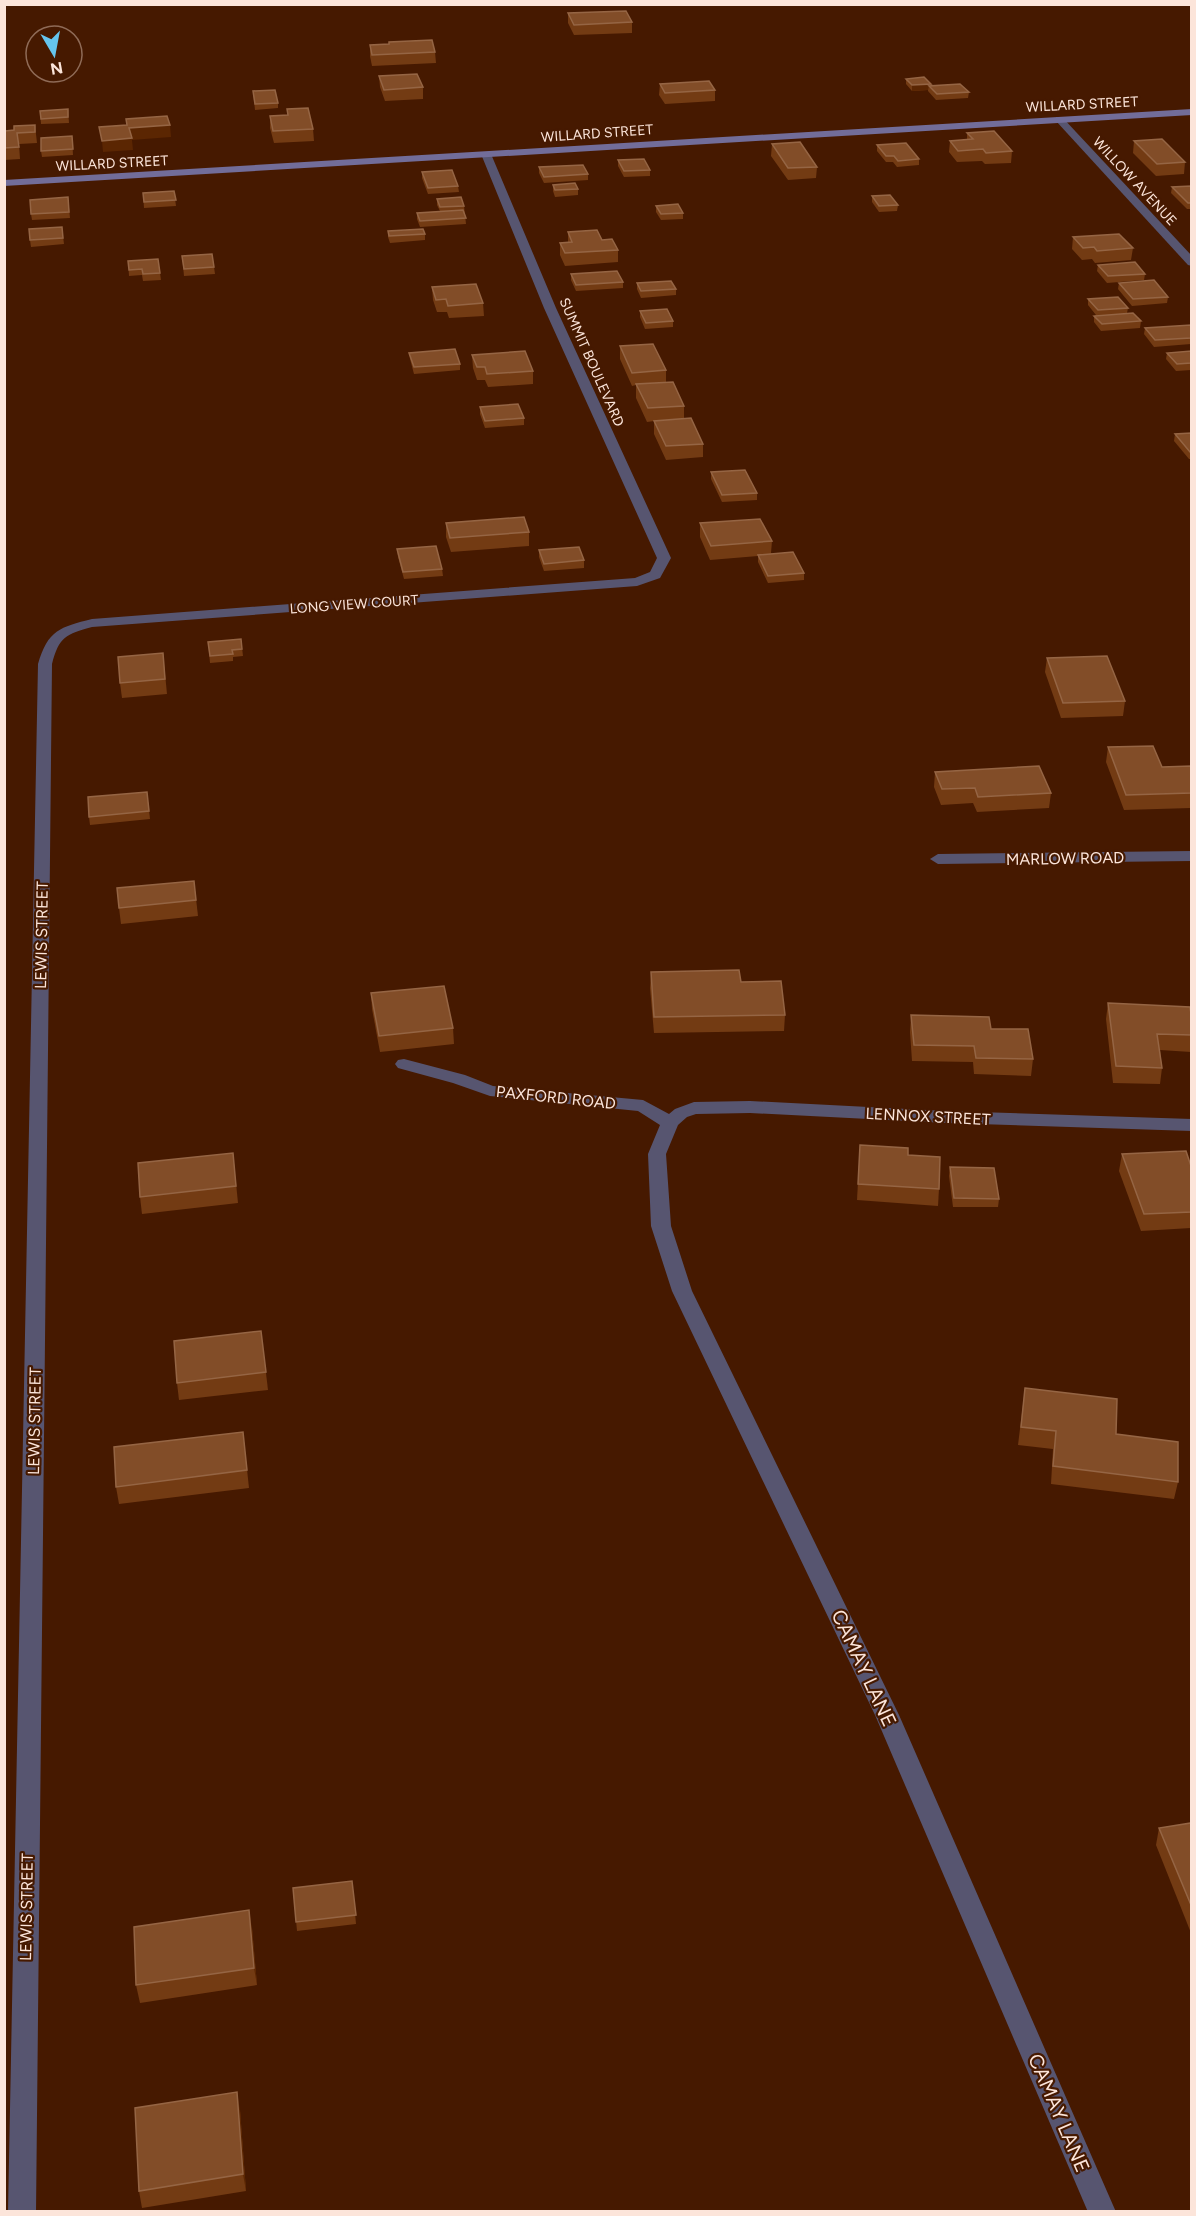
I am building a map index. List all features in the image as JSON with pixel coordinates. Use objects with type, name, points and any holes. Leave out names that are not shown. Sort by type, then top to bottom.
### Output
[{"type":"street","name":"WILLARD STREET","points":[[4,183],[1059,118],[1191,112]]},
{"type":"street","name":"WILLOW AVENUE","points":[[1059,118],[1191,263]]},
{"type":"street","name":"SUMMIT BOULEVARD","points":[[486,154],[550,308],[664,558],[651,578]]},
{"type":"street","name":"LONG VIEW COURT","points":[[59,634],[92,623],[637,582],[651,578]]},
{"type":"street","name":"LEWIS STREET","points":[[22,2211],[45,664],[50,644],[59,634]]},
{"type":"street","name":"MARLOW ROAD","points":[[938,860],[1191,856]]},
{"type":"street","name":"PAXFORD ROAD","points":[[404,1064],[459,1079],[490,1091],[643,1106],[670,1123]]},
{"type":"street","name":"LENNOX STREET","points":[[670,1123],[681,1113],[694,1108],[750,1107],[946,1117],[1191,1125]]},
{"type":"street","name":"CAMAY LANE","points":[[670,1123],[657,1154],[661,1226],[682,1291],[887,1715],[1102,2211]]},
{"type":"building","points":[[626,11],[632,22],[574,25],[568,13]]},
{"type":"building","points":[[432,40],[435,52],[372,55],[370,45],[389,44],[389,42]]},
{"type":"building","points":[[417,74],[423,87],[384,90],[379,76]]},
{"type":"building","points":[[924,77],[931,84],[912,85],[906,79]]},
{"type":"building","points":[[709,81],[715,90],[665,93],[660,84]]},
{"type":"building","points":[[960,84],[969,92],[937,94],[929,86]]},
{"type":"building","points":[[275,90],[278,103],[255,104],[253,91]]},
{"type":"building","points":[[308,108],[313,129],[273,131],[270,116],[288,115],[287,109]]},
{"type":"building","points":[[68,109],[68,117],[41,119],[40,111]]},
{"type":"building","points":[[167,116],[170,125],[129,128],[132,138],[102,141],[99,127],[127,125],[126,119]]},
{"type":"building","points":[[35,125],[35,132],[17,133],[19,147],[4,148],[4,126],[5,131],[14,130],[14,126]]},
{"type":"building","points":[[994,131],[1012,151],[986,153],[983,149],[958,151],[950,141],[973,139],[967,133]]},
{"type":"building","points":[[72,136],[73,149],[41,151],[41,138]]},
{"type":"building","points":[[1162,139],[1185,162],[1157,164],[1134,141]]},
{"type":"building","points":[[800,142],[817,167],[788,168],[772,144]]},
{"type":"building","points":[[906,143],[919,159],[898,161],[894,156],[886,156],[877,145]]},
{"type":"building","points":[[644,159],[650,170],[624,171],[618,160]]},
{"type":"building","points":[[583,165],[588,174],[544,177],[539,167]]},
{"type":"building","points":[[452,170],[458,186],[428,188],[422,172]]},
{"type":"building","points":[[575,183],[578,189],[555,190],[553,185]]},
{"type":"building","points":[[1191,186],[1191,203],[1188,203],[1172,187]]},
{"type":"building","points":[[174,191],[176,200],[144,202],[143,193]]},
{"type":"building","points":[[890,195],[898,205],[879,206],[872,196]]},
{"type":"building","points":[[68,197],[69,212],[31,214],[30,200]]},
{"type":"building","points":[[461,197],[464,206],[440,207],[437,199]]},
{"type":"building","points":[[678,204],[683,213],[661,214],[656,206]]},
{"type":"building","points":[[463,210],[466,218],[420,221],[417,213]]},
{"type":"building","points":[[62,227],[63,238],[30,240],[29,229]]},
{"type":"building","points":[[423,229],[425,234],[389,236],[388,231]]},
{"type":"building","points":[[597,230],[602,240],[612,239],[618,250],[565,253],[560,243],[572,242],[568,232]]},
{"type":"building","points":[[1119,234],[1133,248],[1097,251],[1094,247],[1083,248],[1073,237]]},
{"type":"building","points":[[212,254],[214,267],[184,269],[182,256]]},
{"type":"building","points":[[158,259],[160,273],[143,274],[142,269],[129,270],[128,261]]},
{"type":"building","points":[[1135,262],[1145,274],[1108,276],[1098,265]]},
{"type":"building","points":[[617,271],[623,282],[576,285],[571,274]]},
{"type":"building","points":[[1154,280],[1168,297],[1133,299],[1119,283]]},
{"type":"building","points":[[671,281],[676,289],[641,291],[637,283]]},
{"type":"building","points":[[476,284],[483,303],[448,306],[446,299],[436,300],[432,287]]},
{"type":"building","points":[[1118,297],[1128,308],[1098,310],[1088,299]]},
{"type":"building","points":[[667,309],[673,321],[646,323],[640,311]]},
{"type":"building","points":[[1133,313],[1141,321],[1102,324],[1094,316]]},
{"type":"building","points":[[1191,325],[1191,338],[1155,340],[1145,328]]},
{"type":"building","points":[[653,344],[666,370],[632,373],[620,346]]},
{"type":"building","points":[[455,349],[460,364],[414,367],[409,353]]},
{"type":"building","points":[[525,351],[533,371],[487,374],[485,367],[477,367],[472,355]]},
{"type":"building","points":[[1191,351],[1191,363],[1177,364],[1167,353]]},
{"type":"building","points":[[673,382],[684,406],[648,408],[636,384]]},
{"type":"building","points":[[518,404],[524,418],[485,421],[480,407]]},
{"type":"building","points":[[691,418],[703,444],[666,446],[654,421]]},
{"type":"building","points":[[1191,433],[1191,452],[1190,452],[1175,434]]},
{"type":"building","points":[[745,470],[757,493],[722,495],[711,472]]},
{"type":"building","points":[[524,517],[529,532],[450,538],[446,523]]},
{"type":"building","points":[[760,519],[772,541],[711,546],[700,523]]},
{"type":"building","points":[[436,546],[442,569],[403,572],[397,549]]},
{"type":"building","points":[[579,547],[584,560],[544,564],[539,550]]},
{"type":"building","points":[[793,552],[804,573],[768,576],[758,555]]},
{"type":"building","points":[[241,639],[242,649],[232,650],[233,654],[210,656],[208,642]]},
{"type":"building","points":[[163,653],[165,679],[120,683],[118,657]]},
{"type":"building","points":[[1107,656],[1125,701],[1063,703],[1047,658]]},
{"type":"building","points":[[1153,746],[1162,767],[1191,766],[1191,793],[1126,795],[1108,747]]},
{"type":"building","points":[[1039,766],[1051,793],[978,797],[975,788],[942,789],[935,772]]},
{"type":"building","points":[[147,792],[149,811],[89,817],[88,797]]},
{"type":"building","points":[[194,881],[196,900],[119,908],[117,888]]},
{"type":"building","points":[[739,970],[741,982],[781,981],[785,1015],[654,1017],[651,972]]},
{"type":"building","points":[[444,986],[453,1028],[379,1036],[371,993]]},
{"type":"building","points":[[1108,1003],[1190,1007],[1191,1035],[1157,1034],[1162,1068],[1116,1066]]},
{"type":"building","points":[[911,1015],[989,1017],[991,1029],[1028,1029],[1033,1059],[976,1058],[974,1046],[914,1045]]},
{"type":"building","points":[[860,1145],[908,1148],[908,1155],[940,1157],[939,1189],[858,1184]]},
{"type":"building","points":[[1186,1151],[1191,1166],[1191,1212],[1144,1214],[1122,1154]]},
{"type":"building","points":[[233,1153],[236,1186],[140,1197],[138,1163]]},
{"type":"building","points":[[950,1167],[994,1168],[999,1199],[954,1198]]},
{"type":"building","points":[[261,1331],[266,1372],[177,1383],[174,1341]]},
{"type":"building","points":[[1025,1388],[1117,1399],[1116,1434],[1178,1442],[1178,1482],[1053,1466],[1056,1431],[1021,1427]]},
{"type":"building","points":[[243,1432],[247,1470],[116,1487],[114,1447]]},
{"type":"building","points":[[1191,1823],[1191,1905],[1159,1828]]},
{"type":"building","points":[[352,1881],[356,1915],[296,1922],[293,1888]]},
{"type":"building","points":[[249,1910],[254,1968],[136,1985],[134,1927]]},
{"type":"building","points":[[237,2092],[243,2174],[139,2191],[135,2108]]}]
